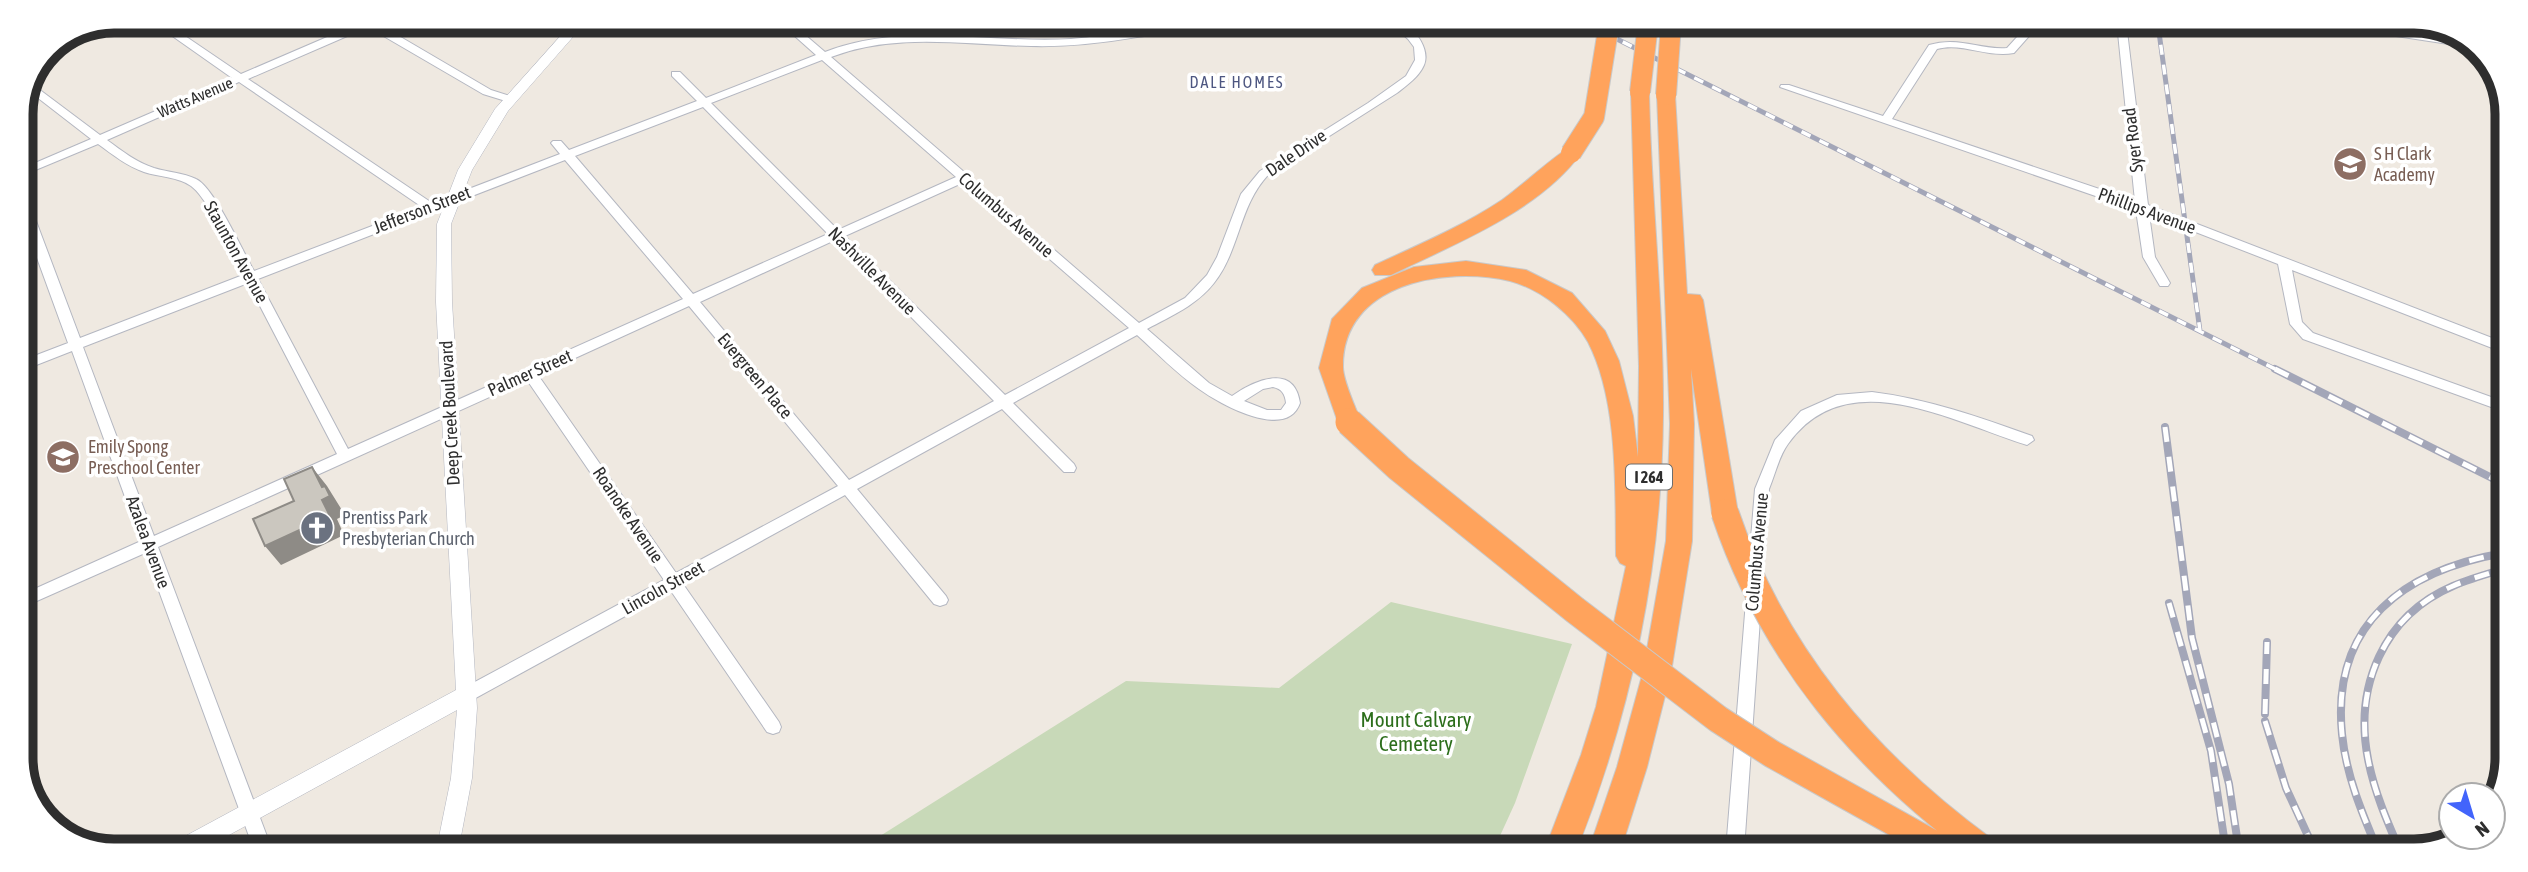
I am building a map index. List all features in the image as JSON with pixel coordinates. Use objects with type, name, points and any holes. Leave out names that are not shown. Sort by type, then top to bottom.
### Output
[{"type":"highway","points":[[1608,33],[1594,117],[1572,153],[1558,168],[1518,200],[1366,278],[1349,291],[1333,308],[1320,331],[1314,357],[1316,386],[1343,424],[1415,496],[1672,700],[1779,772],[1894,839]]},
{"type":"highway","points":[[1637,33],[1640,92]]},
{"type":"highway","name":"I 264","points":[[1565,839],[1598,744],[1632,616],[1647,509],[1650,446],[1640,92],[1647,33]]},
{"type":"highway","name":"I 264","points":[[1608,839],[1629,778],[1654,684],[1665,634],[1679,541],[1682,424],[1667,95],[1670,33]]},
{"type":"highway","points":[[1667,95],[1697,344],[1725,513],[1738,550],[1769,619],[1844,722],[1891,771],[1970,839]]},
{"type":"highway","points":[[1632,616],[1627,481],[1622,426],[1597,337],[1588,323],[1563,298],[1527,279],[1470,267],[1447,266],[1409,273],[1373,290],[1348,313],[1332,341],[1330,374],[1343,424],[1575,610],[1718,719],[1772,754],[1924,839]]},
{"type":"street","points":[[174,33],[430,207]]},
{"type":"street","name":"Watts Avenue","points":[[33,168],[343,33]]},
{"type":"street","points":[[387,33],[486,92],[509,99]]},
{"type":"street","name":"Deep Creek Boulevard","points":[[450,839],[466,758],[466,695],[442,249],[445,214],[470,160],[509,99],[570,33]]},
{"type":"street","name":"Columbus Avenue","points":[[797,33],[1203,386],[1233,402]]},
{"type":"street","points":[[824,56],[864,42],[891,38],[1062,43],[1140,33]]},
{"type":"street","name":"Dale Drive","points":[[1138,330],[1189,301],[1210,281],[1219,267],[1241,202],[1264,173],[1415,74],[1420,50],[1407,33]]},
{"type":"street","points":[[1885,121],[1933,47],[1955,43],[1994,52],[2010,51],[2027,33]]},
{"type":"street","name":"Syer Road","points":[[2123,33],[2134,152],[2149,257],[2164,283]]},
{"type":"street","points":[[2396,33],[2449,42]]},
{"type":"street","points":[[2430,35],[2432,39]]},
{"type":"street","name":"Jefferson Street","points":[[33,361],[824,56]]},
{"type":"street","name":"Nashville Avenue","points":[[676,74],[1069,468]]},
{"type":"street","name":"Phillips Avenue","points":[[1785,86],[2142,208],[2495,344]]},
{"type":"street","name":"Staunton Avenue","points":[[37,91],[137,166],[182,178],[199,186],[251,277],[345,456]]},
{"type":"street","name":"Evergreen Place","points":[[557,143],[940,600]]},
{"type":"street","name":"Palmer Street","points":[[33,597],[963,178]]},
{"type":"street","name":"Azalea Avenue","points":[[33,229],[259,839]]},
{"type":"street","points":[[2284,262],[2295,320],[2301,331],[2313,339],[2495,403]]},
{"type":"street","name":"Lincoln Street","points":[[201,839],[1138,330]]},
{"type":"street","name":"Roanoke Avenue","points":[[530,373],[774,727]]},
{"type":"street","name":"Columbus Avenue","points":[[1736,839],[1746,666],[1762,489],[1775,452],[1806,415],[1821,407],[1857,396],[1890,396],[1921,403],[2027,440]]},
{"type":"green space","name":"Mount Calvary Cemetery","points":[[1391,602],[1572,644],[1515,803],[1499,839],[875,839],[1126,681],[1279,688]]},
{"type":"building","points":[[312,467],[330,496],[322,500],[330,516],[265,546],[253,519],[294,501],[284,479]]},
{"type":"railway","points":[[1605,33],[2279,371]]},
{"type":"railway","points":[[2159,33],[2200,331]]},
{"type":"railway","points":[[2275,369],[2495,479]]},
{"type":"railway","points":[[2165,427],[2192,638],[2229,784],[2237,839]]},
{"type":"railway","points":[[2373,839],[2356,794],[2344,749],[2342,695],[2349,661],[2362,632],[2382,608],[2406,588],[2435,573],[2495,555]]},
{"type":"railway","points":[[2395,839],[2368,759],[2365,732],[2370,681],[2379,657],[2408,616],[2429,599],[2453,586],[2495,572]]},
{"type":"railway","points":[[2169,603],[2211,751],[2224,839]]},
{"type":"railway","points":[[2265,714],[2267,642]]},
{"type":"railway","points":[[2265,721],[2286,788],[2309,839]]},
{"type":"place","name":"S H Clark Academy","points":[[2350,164]]},
{"type":"place","name":"Emily Spong Preschool Center","points":[[63,457]]},
{"type":"place","name":"Prentiss Park Presbyterian Church","points":[[317,528]]},
{"type":"district","name":"DALE HOMES","points":[[1237,82]]}]
